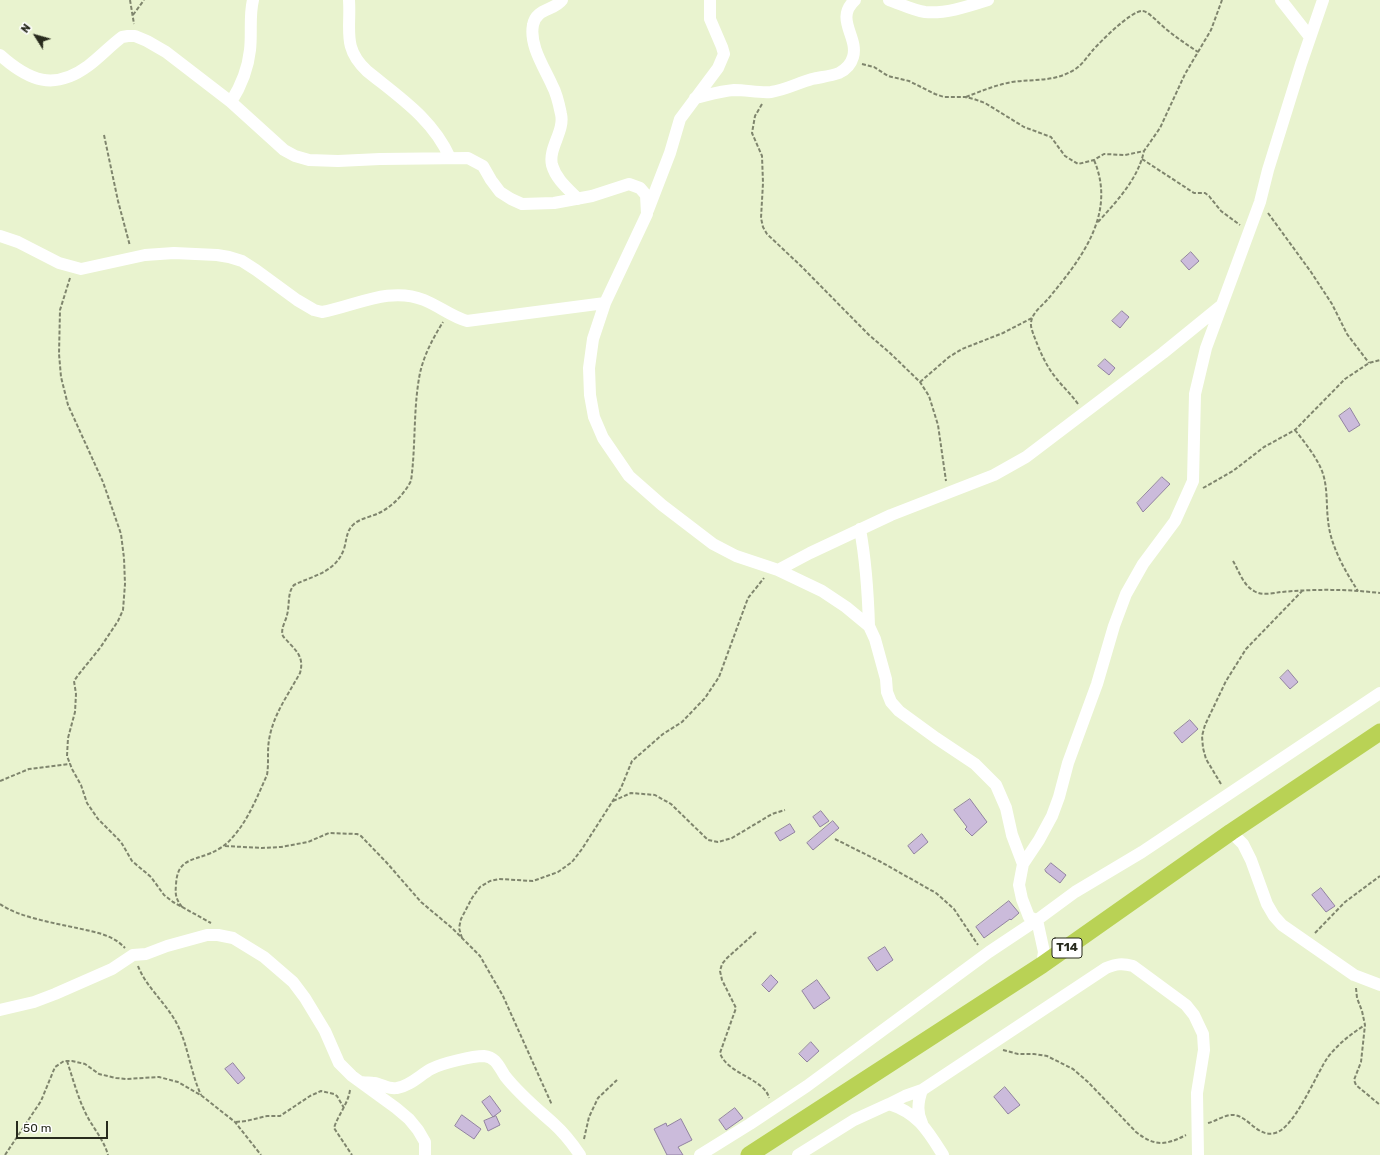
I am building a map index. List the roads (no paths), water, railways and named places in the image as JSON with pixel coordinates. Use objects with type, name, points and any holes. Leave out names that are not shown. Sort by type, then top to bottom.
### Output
[{"type":"highway","name":"T14","points":[[749,1155],[1042,965],[1231,832],[1380,732]]},
{"type":"street","points":[[231,102],[238,92],[246,73],[250,49],[250,28],[253,0]]},
{"type":"street","points":[[349,0],[350,44],[354,56],[360,65],[428,122],[439,135],[450,158]]},
{"type":"street","points":[[562,0],[559,4],[540,12],[534,23],[532,35],[536,50],[553,87],[562,117],[553,150],[552,163],[555,173],[562,183],[578,198]]},
{"type":"street","points":[[710,0],[710,19],[724,54],[718,68],[680,119],[670,153],[647,214],[605,303],[593,339],[589,368],[590,395],[594,417],[603,438],[629,476],[713,544],[736,556],[774,569],[822,591],[846,607],[869,626]]},
{"type":"street","points":[[695,98],[724,91],[736,90],[763,93],[774,92],[811,79],[839,73],[848,67],[853,58],[854,49],[846,20],[848,9],[855,0]]},
{"type":"street","points":[[889,0],[926,12],[949,10],[988,0]]},
{"type":"street","points":[[1281,0],[1310,37]]},
{"type":"street","points":[[1037,920],[1029,918],[1022,900],[1019,886],[1023,864],[1045,828],[1059,797],[1068,763],[1097,684],[1114,626],[1126,594],[1143,564],[1175,521],[1193,481],[1194,394],[1206,348],[1260,202],[1268,170],[1323,0]]},
{"type":"street","points":[[0,55],[14,67],[32,78],[44,81],[60,79],[76,73],[88,66],[122,37],[135,36],[166,52],[231,102],[284,150],[295,156],[309,160],[338,161],[468,158],[483,166],[500,192],[522,204],[554,203],[592,196],[629,184],[640,188],[646,195],[647,214]]},
{"type":"street","points":[[0,236],[18,242],[60,264],[81,269],[145,255],[174,253],[229,257],[242,261],[297,300],[314,310],[322,312],[385,295],[404,295],[422,299],[458,318],[468,321],[605,303]]},
{"type":"street","points":[[774,569],[891,514],[994,475],[1026,457],[1164,353],[1223,304]]},
{"type":"street","points":[[860,529],[866,559],[869,626],[875,639],[886,679],[887,692],[891,702],[899,711],[936,738],[976,764],[996,785],[1006,808],[1012,834],[1023,864]]},
{"type":"street","points":[[700,1155],[807,1086],[989,952],[1037,920],[1075,892],[1142,852],[1228,793],[1380,693]]},
{"type":"street","points":[[1231,832],[1243,844],[1251,860],[1267,904],[1274,916],[1282,925],[1354,975],[1380,986]]},
{"type":"street","points":[[1037,920],[1044,952],[1042,965]]},
{"type":"street","points":[[0,1010],[34,1002],[55,994],[112,969],[133,955],[146,954],[167,946],[207,936],[218,935],[233,938],[264,957],[293,982],[305,998],[325,1031],[339,1063],[356,1079],[409,1119],[418,1130],[424,1142],[426,1155]]},
{"type":"street","points":[[798,1155],[837,1130],[869,1113],[904,1096],[922,1090],[1106,968],[1116,964],[1125,964],[1133,966],[1186,1005],[1194,1015],[1202,1030],[1204,1050],[1197,1093],[1198,1155]]},
{"type":"street","points":[[356,1079],[374,1083],[390,1089],[397,1089],[432,1068],[472,1058],[484,1056],[491,1058],[497,1063],[516,1089],[581,1150]]},
{"type":"street","points":[[922,1090],[918,1107],[918,1116],[943,1155]]},
{"type":"street","points":[[889,1104],[902,1108],[922,1123]]}]
